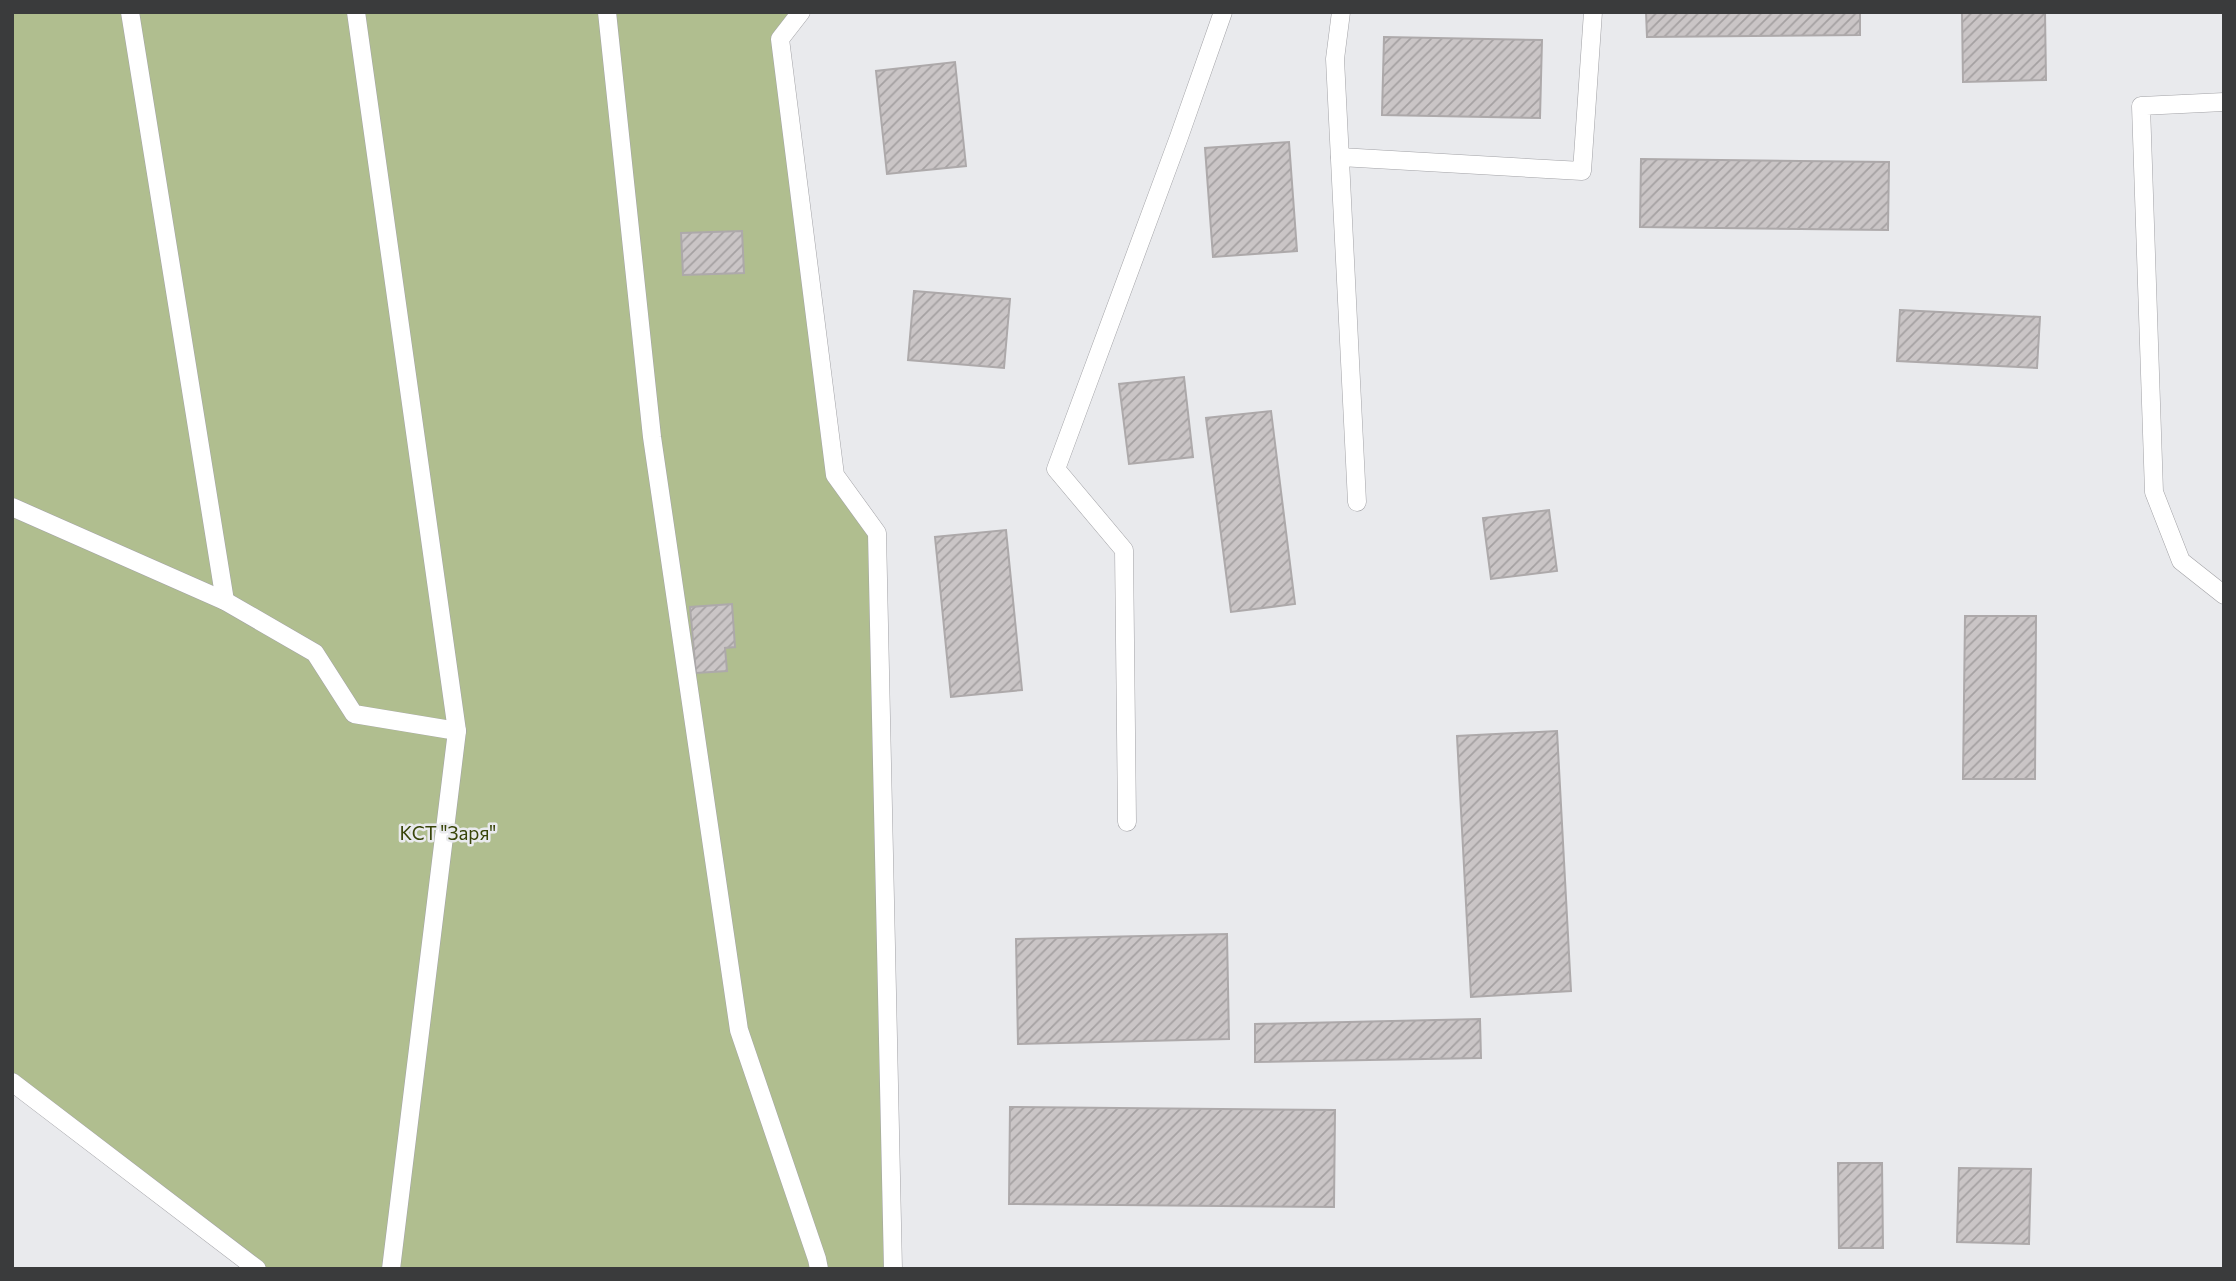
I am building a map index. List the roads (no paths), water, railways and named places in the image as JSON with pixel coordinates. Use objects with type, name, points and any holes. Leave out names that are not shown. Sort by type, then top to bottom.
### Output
[{"type":"lane","points":[[130,12],[225,601]]},
{"type":"lane","points":[[356,12],[457,731],[391,1269]]},
{"type":"lane","points":[[607,12],[653,437],[739,1030],[817,1259],[818,1269]]},
{"type":"lane","points":[[801,12],[780,39],[835,475],[877,533],[893,1269]]},
{"type":"lane","points":[[1127,822],[1124,550],[1056,469],[1180,137],[1223,12]]},
{"type":"lane","points":[[1341,12],[1335,59],[1357,502]]},
{"type":"lane","points":[[1340,158],[1582,171],[1592,12]]},
{"type":"lane","points":[[2224,102],[2141,106],[2154,492],[2181,561],[2224,595]]},
{"type":"lane","points":[[12,507],[225,601],[315,653],[354,715],[457,731]]},
{"type":"lane","points":[[12,1082],[257,1269]]},
{"type":"park label","name":"КСТ \"Заря\"","points":[[448,832]]}]
